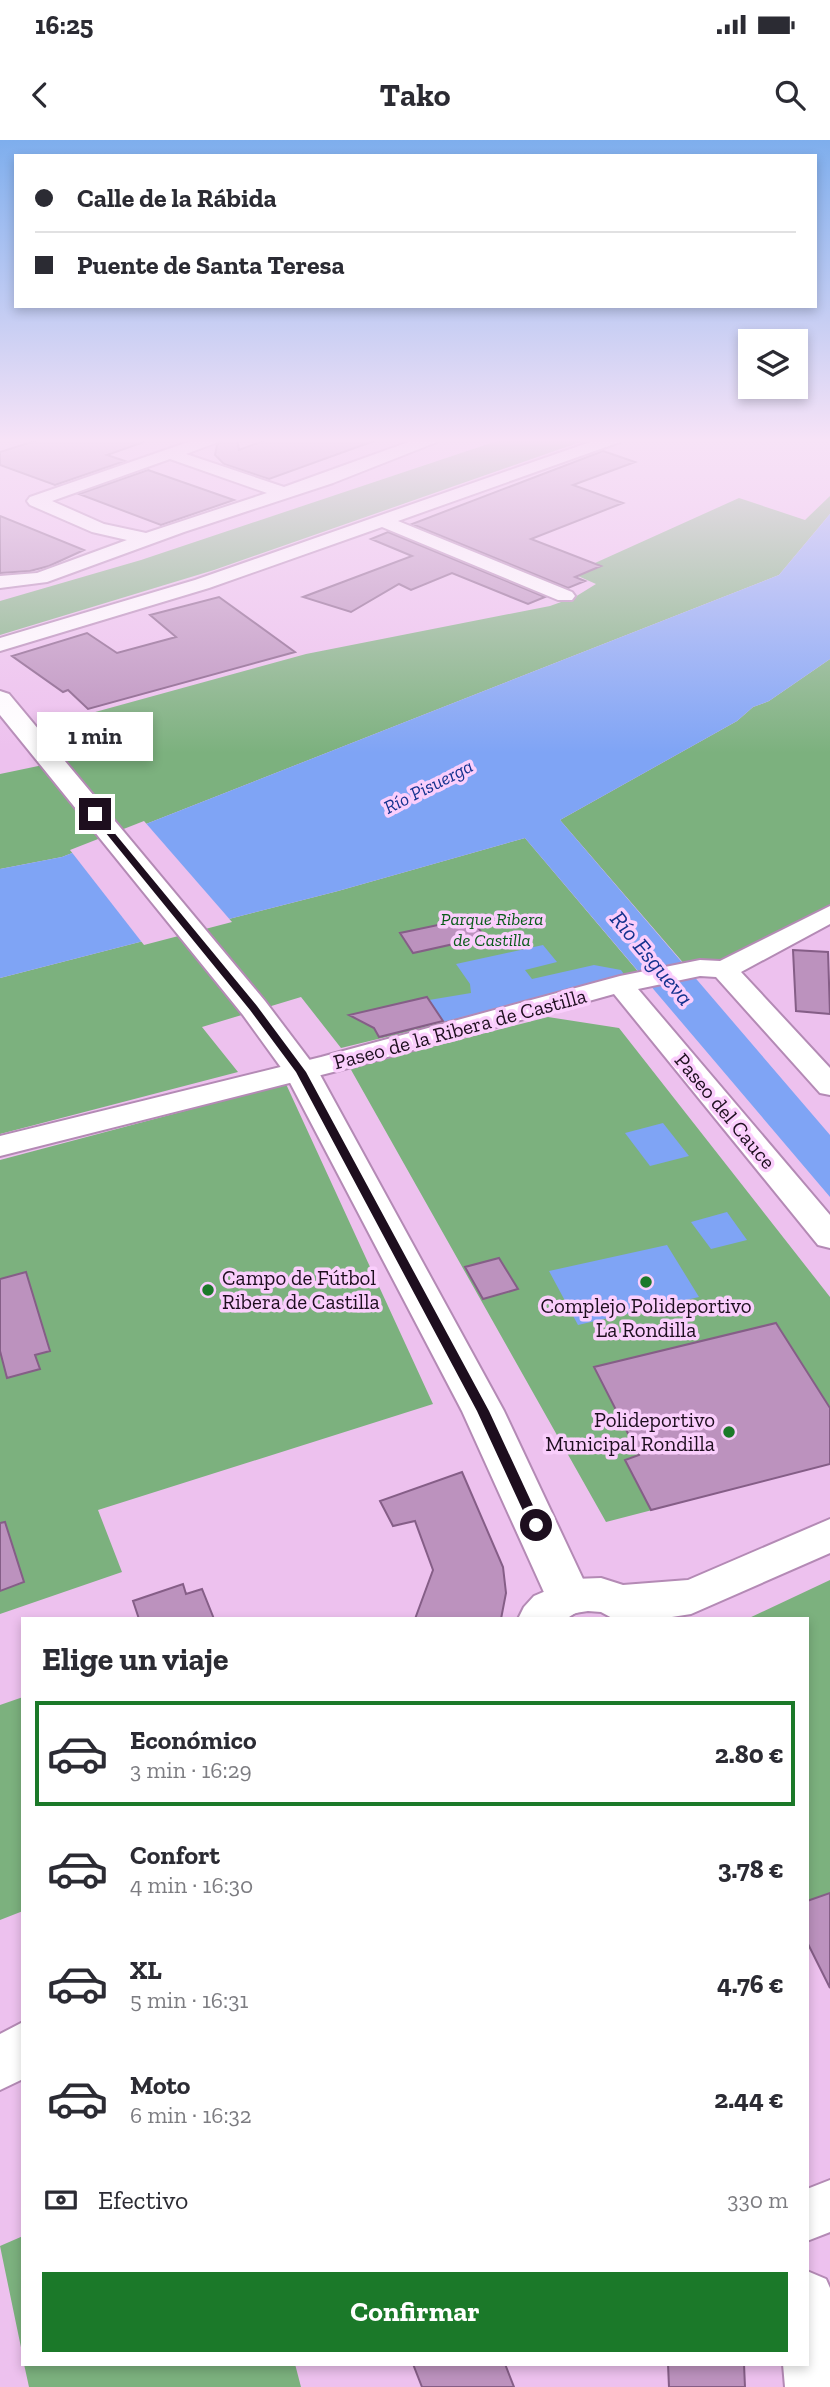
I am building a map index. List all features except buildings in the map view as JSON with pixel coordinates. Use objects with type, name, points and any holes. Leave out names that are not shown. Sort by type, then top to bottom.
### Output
[{"type":"main road","points":[[0,699],[254,1008],[301,1072],[483,1411],[562,1611]]},
{"type":"street","points":[[107,544],[108,553]]},
{"type":"street","points":[[0,582],[40,578],[133,544]]},
{"type":"street","points":[[1,645],[202,584],[317,544]]},
{"type":"street","points":[[438,544],[565,596]]},
{"type":"street","name":"Paseo de la Ribera de Castilla","points":[[0,1146],[301,1072],[629,983],[712,969],[830,914]]},
{"type":"street","points":[[712,969],[830,1086]]},
{"type":"street","name":"Paseo del Cauce","points":[[629,983],[830,1237]]},
{"type":"street","points":[[562,1611],[592,1595],[611,1597],[633,1611],[680,1608],[830,1535]]},
{"type":"street","points":[[0,2065],[21,2049]]},
{"type":"street","points":[[809,2214],[830,2206]]},
{"type":"street","points":[[809,2328],[813,2387]]},
{"type":"green space","points":[[189,544],[289,544],[214,570],[0,635],[0,601]]},
{"type":"green space","points":[[637,544],[805,544],[779,575],[62,857],[0,869],[0,774],[110,751],[77,717],[306,654],[550,606],[575,597],[596,584],[578,576],[601,566],[595,563]]},
{"type":"green space","points":[[830,659],[830,909],[731,961],[686,966],[560,820],[737,721],[753,707],[769,701]]},
{"type":"green space","name":"Parque Ribera de Castilla","points":[[525,838],[641,975],[341,1048],[301,997],[202,1027],[238,1072],[0,1134],[0,978],[338,891]]},
{"type":"green space","name":"Complejo Polideportivo La Rondilla","points":[[548,1017],[619,1028],[830,1297],[830,1464],[606,1522],[350,1068]]},
{"type":"green space","points":[[286,1084],[433,1404],[98,1510],[122,1572],[0,1614],[0,1160]]},
{"type":"green space","points":[[830,1580],[830,1893],[809,1900],[809,1617],[751,1617]]},
{"type":"green space","points":[[21,1698],[21,1912],[0,1920],[0,1705]]},
{"type":"green space","points":[[21,2237],[21,2347],[0,2246]]},
{"type":"green space","points":[[24,2366],[296,2366],[301,2387],[29,2387]]},
{"type":"water","points":[[805,544],[830,544],[830,659],[769,701],[753,707],[737,721],[560,820],[830,1135],[830,1197],[525,838],[338,891],[0,978],[0,869],[62,857],[779,575]]},
{"type":"water","points":[[543,945],[557,962],[525,970],[532,979],[594,965],[621,970],[626,977],[443,1022],[429,1000],[471,993],[470,984],[456,964]]},
{"type":"water","points":[[663,1123],[689,1156],[650,1166],[625,1133]]},
{"type":"water","points":[[727,1212],[747,1240],[711,1249],[691,1222]]},
{"type":"water","points":[[667,1245],[699,1297],[578,1325],[549,1271]]},
{"type":"pier","points":[[144,821],[232,922],[144,945],[70,850]]},
{"type":"place","name":"Complejo Polideportivo La Rondilla","points":[[646,1282]]},
{"type":"place","name":"Campo de Fútbol Ribera de Castilla","points":[[208,1290]]},
{"type":"place","name":"Polideportivo Municipal Rondilla","points":[[729,1432]]},
{"type":"route","points":[[95,814],[254,1008],[301,1072],[483,1411],[536,1525]]},
{"type":"water label","name":"Río Pisuerga","points":[[428,786]]},
{"type":"water label","name":"Río Esgueva","points":[[652,958]]}]
